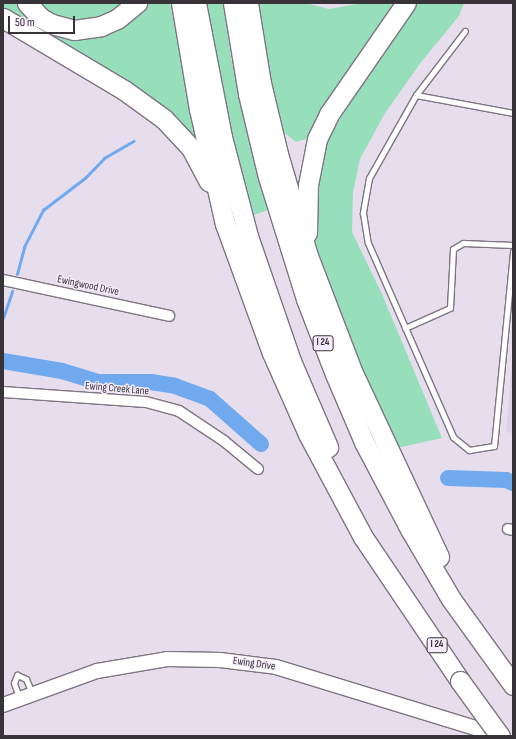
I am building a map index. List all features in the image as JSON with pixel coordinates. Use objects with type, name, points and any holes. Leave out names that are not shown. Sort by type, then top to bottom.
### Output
[{"type":"highway","points":[[27,3],[52,24],[74,30],[88,30],[112,21],[137,3]]},
{"type":"highway","points":[[181,3],[199,109],[225,224]]},
{"type":"highway","name":"I 24","points":[[196,3],[203,48],[232,180],[270,302],[291,361],[331,453],[414,610],[460,680],[501,736]]},
{"type":"highway","name":"I 24","points":[[233,3],[248,94],[268,177],[306,299],[335,374],[364,442],[411,531],[451,599],[513,684]]},
{"type":"highway","points":[[248,3],[261,83],[278,154],[308,256],[353,373],[397,469],[489,653]]},
{"type":"highway","points":[[308,256],[308,185],[317,139],[329,114],[406,3]]},
{"type":"highway","points":[[3,18],[124,90],[164,119],[191,148],[206,174],[272,353],[308,434],[363,537],[414,610]]},
{"type":"street","name":"Ewingwood Drive","points":[[3,280],[169,316]]},
{"type":"street","name":"Ewing Creek Lane","points":[[3,392],[146,402],[179,411],[224,441],[258,469]]},
{"type":"street","name":"Ewing Drive","points":[[3,705],[97,670],[166,659],[220,660],[276,667],[501,736]]},
{"type":"lane","points":[[465,31],[416,95],[369,178],[363,213],[368,243],[453,437],[469,450],[494,446],[498,424],[513,251]]},
{"type":"lane","points":[[416,95],[513,113]]},
{"type":"lane","points":[[405,328],[450,308],[453,249],[463,243],[513,245]]},
{"type":"shaded area","points":[[513,353],[513,433],[506,432]]},
{"type":"green space","points":[[3,3],[21,3],[62,33],[145,3],[170,3],[199,147],[3,12]]},
{"type":"green space","points":[[39,3],[127,3],[99,19],[81,22],[61,19],[45,10]]},
{"type":"green space","points":[[203,3],[223,3],[232,63],[268,210],[248,217]]},
{"type":"green space","points":[[256,3],[305,3],[329,9],[363,3],[398,3],[306,139],[296,142],[281,130]]},
{"type":"green space","points":[[413,3],[464,3],[459,16],[422,61],[385,113],[360,159],[353,192],[352,232],[382,294],[442,438],[392,449],[315,255],[311,224],[320,153],[380,51]]},
{"type":"waterway","points":[[17,274],[24,247],[43,210],[85,178],[104,158],[133,141]]},
{"type":"waterway","points":[[3,318],[12,292]]},
{"type":"waterway","points":[[3,361],[62,371],[99,382],[151,382],[175,386],[210,399],[261,444]]},
{"type":"waterway","points":[[448,478],[506,480],[513,483]]}]
